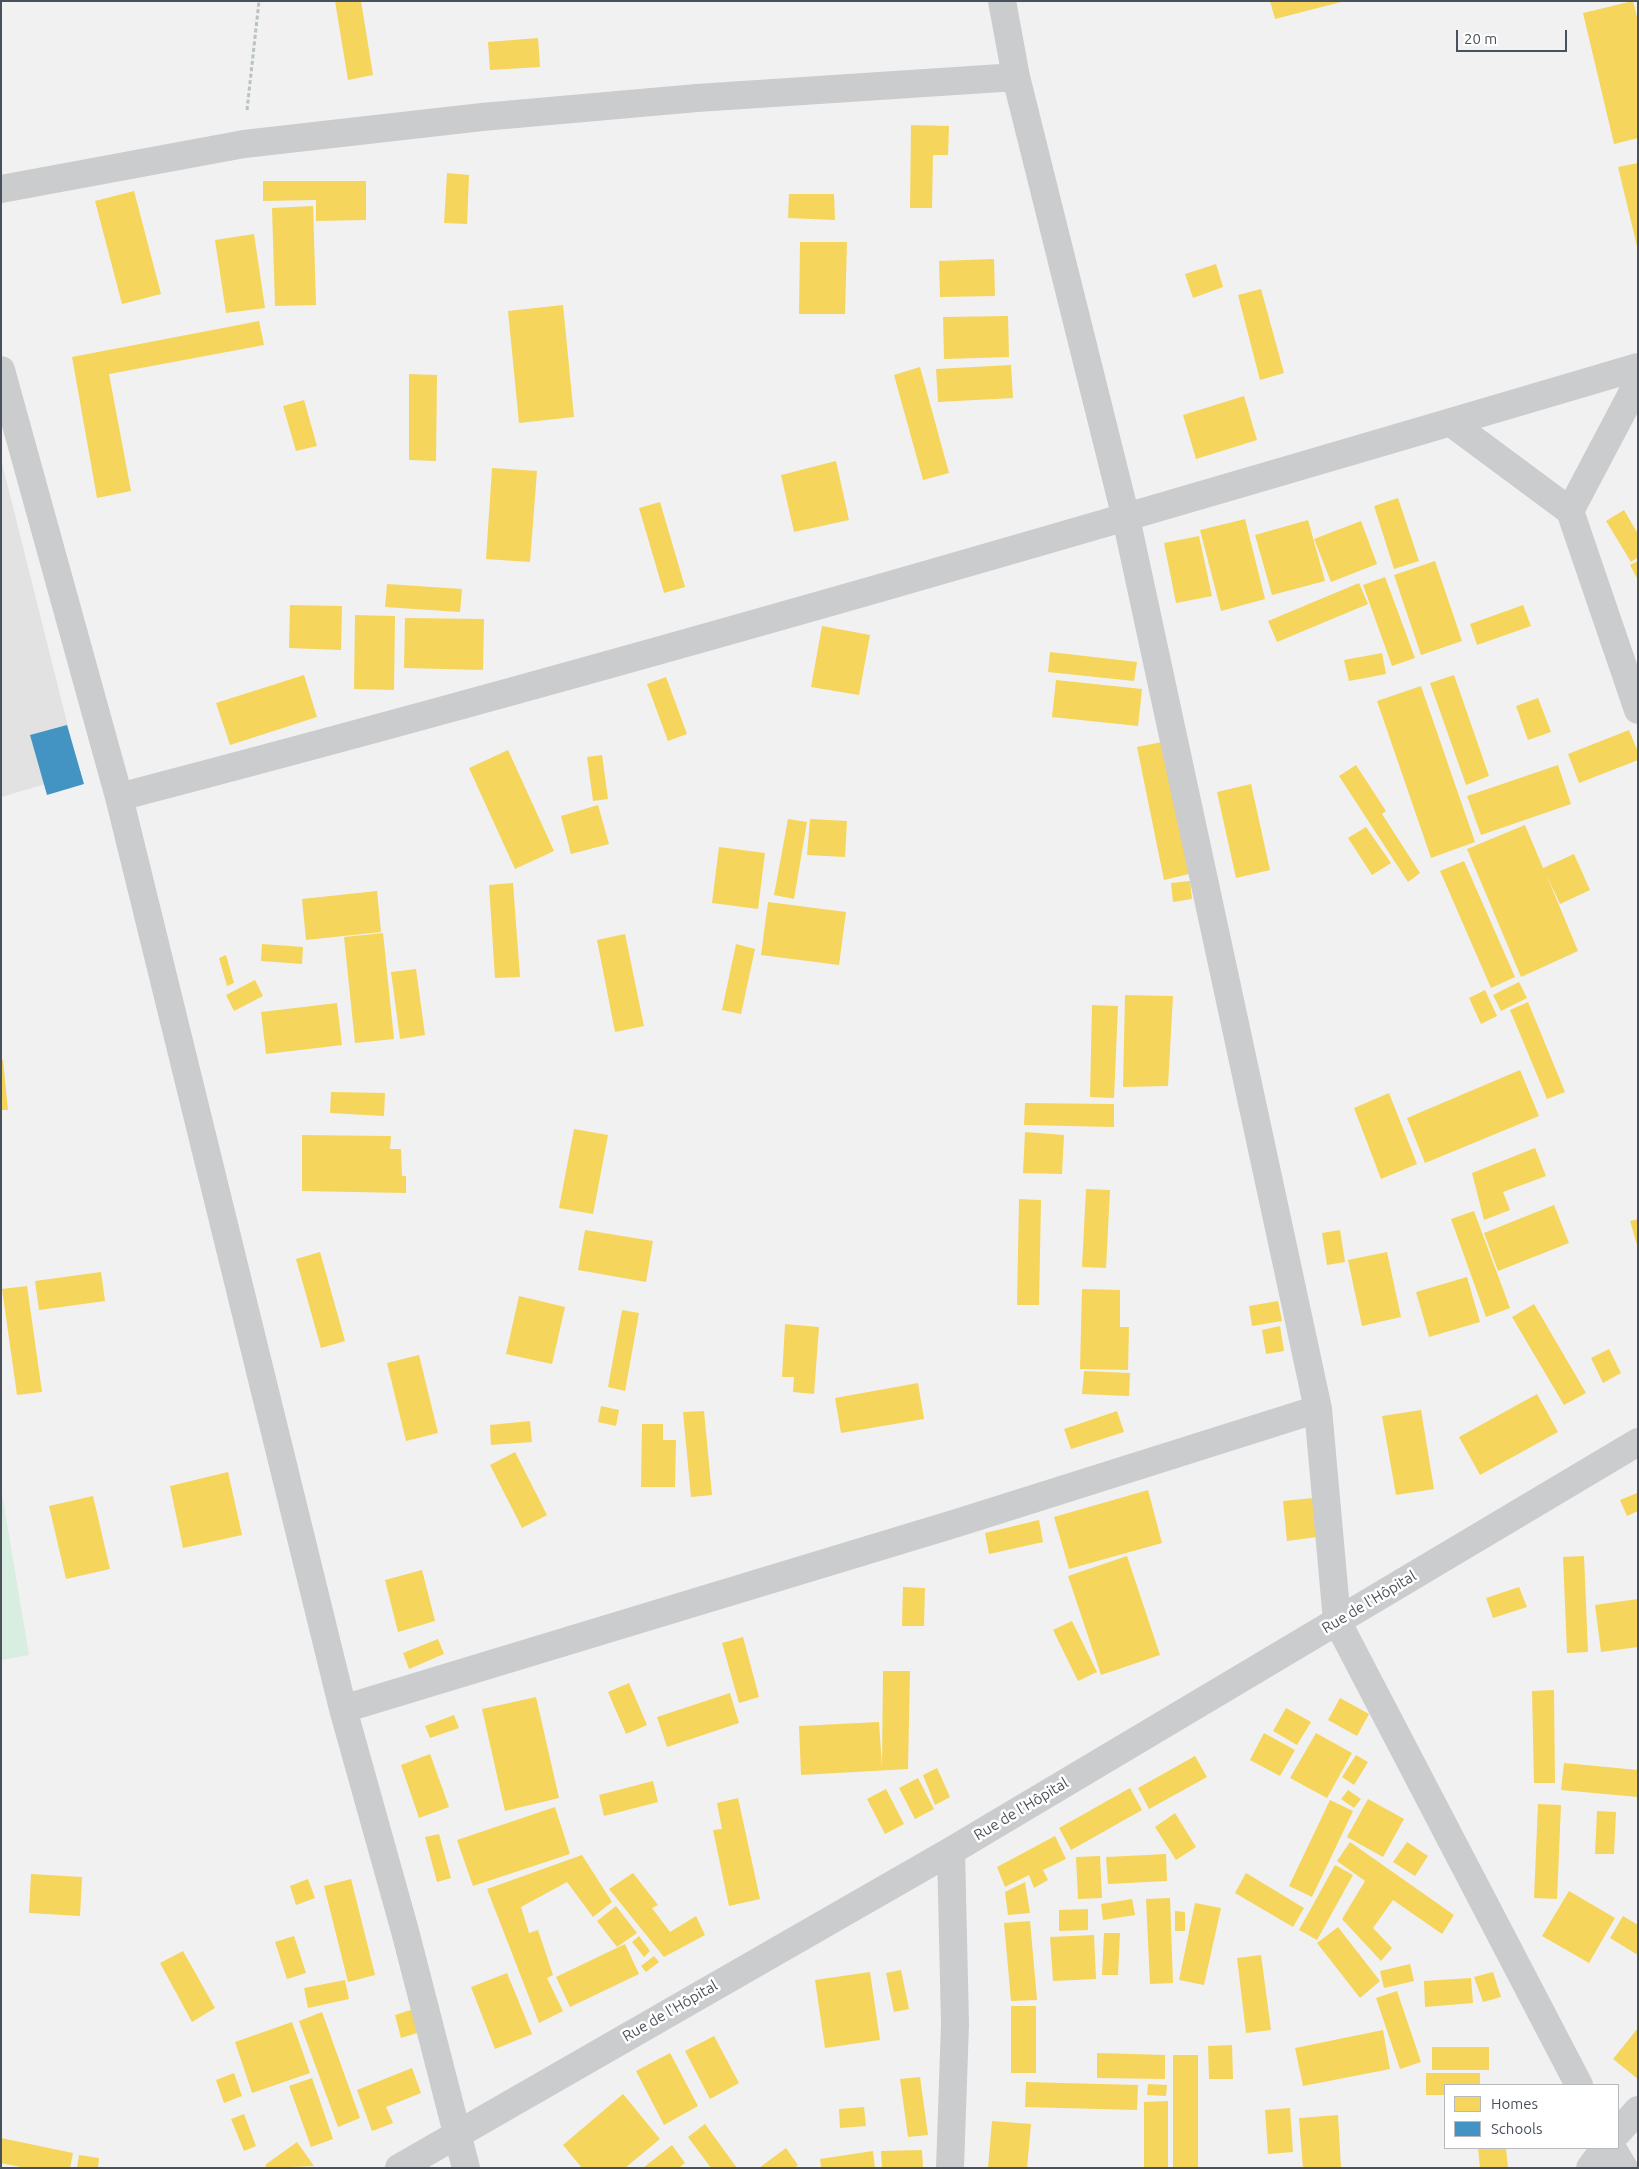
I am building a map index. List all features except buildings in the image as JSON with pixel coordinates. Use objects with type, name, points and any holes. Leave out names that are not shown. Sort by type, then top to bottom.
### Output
[{"type":"street","points":[[1002,1],[1016,78],[1126,518],[1318,1409],[1337,1620],[1578,2084]]},
{"type":"street","points":[[1,189],[244,144],[482,117],[677,100],[1016,78]]},
{"type":"street","points":[[119,797],[284,754],[1126,518],[1638,367]]},
{"type":"street","points":[[1,370],[119,797],[343,1709],[458,2132],[466,2168]]},
{"type":"street","points":[[1570,511],[1638,382]]},
{"type":"street","points":[[1450,422],[1570,511],[1638,710]]},
{"type":"street","points":[[343,1709],[957,1523],[1318,1409]]},
{"type":"street","name":"Rue de l'Hôpital","points":[[399,2168],[458,2132],[951,1851],[1638,1442]]},
{"type":"street","points":[[950,2168],[954,2024],[951,1851]]},
{"type":"street","points":[[1619,2131],[1638,2110]]},
{"type":"street","points":[[1590,2168],[1604,2149]]},
{"type":"street","points":[[1613,2149],[1624,2168]]},
{"type":"path","points":[[244,144],[259,1]]},
{"type":"shaded area","points":[[1,459],[80,774],[1,797]]},
{"type":"green space","points":[[1,1488],[29,1655],[1,1660]]}]
